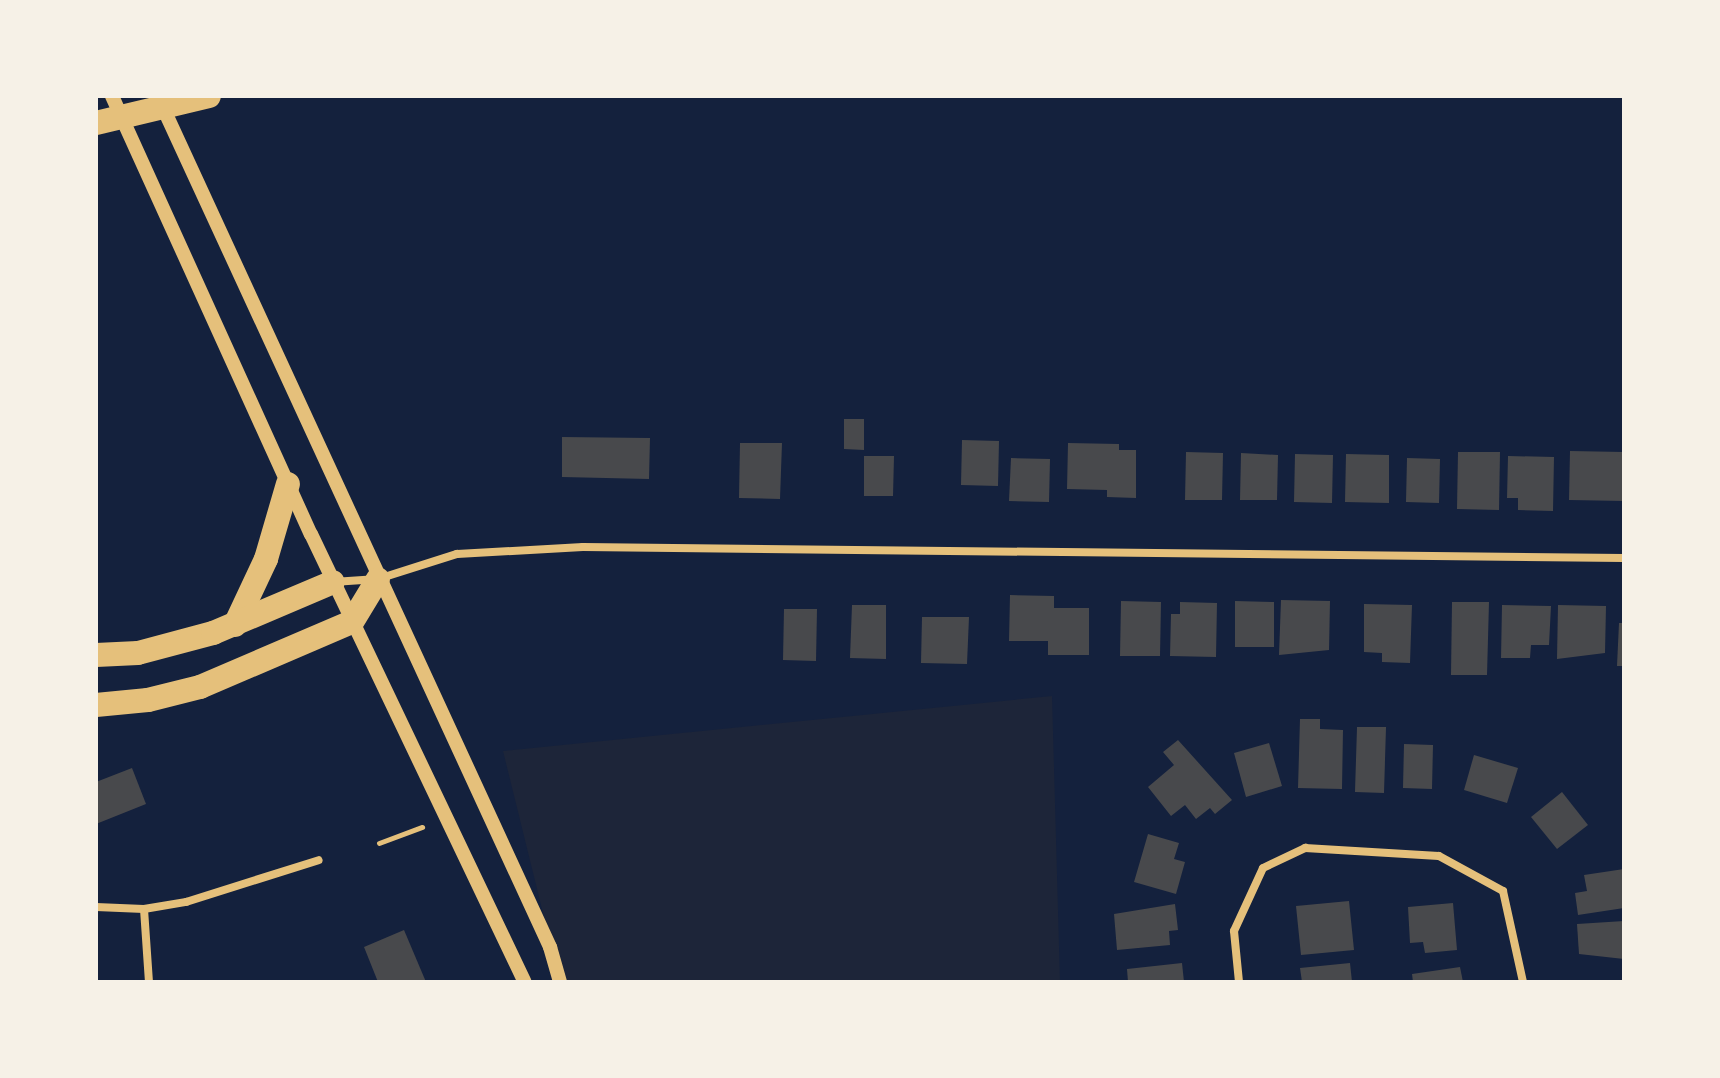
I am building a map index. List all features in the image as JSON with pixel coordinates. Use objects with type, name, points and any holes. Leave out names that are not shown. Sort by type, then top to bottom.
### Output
[{"type":"highway","points":[[96,123],[209,96]]},
{"type":"highway","points":[[235,625],[266,559],[288,484]]},
{"type":"highway","points":[[96,705],[148,700],[200,687],[352,622],[378,579]]},
{"type":"highway","points":[[96,655],[161,648],[235,625],[333,582]]},
{"type":"street","points":[[112,96],[333,582],[525,982]]},
{"type":"street","points":[[158,96],[550,947],[560,982]]},
{"type":"street","points":[[333,582],[378,579],[457,554],[583,547],[1624,558]]},
{"type":"street","points":[[1239,982],[1234,931],[1263,868],[1305,848],[1439,856],[1503,891],[1523,982]]},
{"type":"street","points":[[96,907],[144,909],[186,902],[319,860]]},
{"type":"street","points":[[144,909],[149,982]]},
{"type":"path","points":[[379,843],[422,827]]},
{"type":"shaded area","points":[[1052,696],[1060,982],[560,982],[503,751]]},
{"type":"building","points":[[844,419],[864,419],[864,450],[844,449]]},
{"type":"building","points":[[562,437],[650,438],[649,479],[562,477]]},
{"type":"building","points":[[962,440],[999,441],[998,486],[961,485]]},
{"type":"building","points":[[740,443],[782,443],[780,499],[739,498]]},
{"type":"building","points":[[1068,443],[1119,444],[1119,450],[1136,450],[1136,498],[1107,497],[1107,490],[1067,489]]},
{"type":"building","points":[[1570,451],[1624,452],[1624,501],[1569,500]]},
{"type":"building","points":[[1186,452],[1223,453],[1222,500],[1185,500]]},
{"type":"building","points":[[1458,452],[1500,452],[1499,510],[1457,509]]},
{"type":"building","points":[[1241,453],[1278,455],[1277,500],[1240,500]]},
{"type":"building","points":[[1295,454],[1333,455],[1332,503],[1294,502]]},
{"type":"building","points":[[1346,454],[1389,455],[1389,503],[1345,502]]},
{"type":"building","points":[[864,456],[894,456],[893,496],[864,496]]},
{"type":"building","points":[[1508,456],[1554,457],[1553,511],[1518,510],[1518,498],[1507,498]]},
{"type":"building","points":[[1011,458],[1050,459],[1049,502],[1009,501]]},
{"type":"building","points":[[1407,458],[1440,459],[1439,503],[1406,502]]},
{"type":"building","points":[[1010,595],[1054,596],[1054,608],[1089,608],[1089,655],[1048,655],[1048,641],[1009,641]]},
{"type":"building","points":[[1281,600],[1330,601],[1329,650],[1279,655]]},
{"type":"building","points":[[1121,601],[1161,602],[1160,656],[1120,656]]},
{"type":"building","points":[[1235,601],[1274,602],[1274,647],[1235,647]]},
{"type":"building","points":[[1180,602],[1217,603],[1216,657],[1170,656],[1171,614],[1180,614]]},
{"type":"building","points":[[1452,602],[1489,602],[1487,675],[1451,675]]},
{"type":"building","points":[[1364,604],[1412,605],[1410,663],[1382,662],[1382,653],[1364,652]]},
{"type":"building","points":[[852,605],[886,605],[886,659],[850,658]]},
{"type":"building","points":[[1502,605],[1551,606],[1549,645],[1531,645],[1530,658],[1501,658]]},
{"type":"building","points":[[1558,605],[1606,606],[1605,653],[1557,659]]},
{"type":"building","points":[[784,609],[817,609],[816,661],[783,660]]},
{"type":"building","points":[[922,617],[969,617],[967,664],[921,663]]},
{"type":"building","points":[[1619,623],[1624,623],[1624,666],[1617,666]]},
{"type":"building","points":[[1300,719],[1320,719],[1320,729],[1343,730],[1342,789],[1298,788]]},
{"type":"building","points":[[1357,727],[1386,727],[1384,793],[1355,792]]},
{"type":"building","points":[[1178,740],[1232,800],[1215,814],[1210,808],[1196,819],[1185,805],[1171,816],[1148,787],[1174,765],[1163,752]]},
{"type":"building","points":[[1269,743],[1282,786],[1246,797],[1234,753]]},
{"type":"building","points":[[1404,744],[1433,745],[1432,789],[1403,788]]},
{"type":"building","points":[[1474,755],[1518,768],[1507,803],[1464,790]]},
{"type":"building","points":[[132,768],[146,804],[96,824],[96,782]]},
{"type":"building","points":[[1562,792],[1588,825],[1557,849],[1531,817]]},
{"type":"building","points":[[1148,834],[1179,843],[1174,859],[1185,862],[1176,894],[1134,882]]},
{"type":"building","points":[[1624,869],[1624,908],[1578,915],[1575,893],[1587,891],[1584,875]]},
{"type":"building","points":[[1349,901],[1354,950],[1301,955],[1296,906]]},
{"type":"building","points":[[1453,903],[1457,950],[1425,953],[1423,942],[1410,943],[1408,907]]},
{"type":"building","points":[[1175,904],[1178,930],[1169,931],[1170,945],[1117,950],[1114,914]]},
{"type":"building","points":[[1624,921],[1624,959],[1579,954],[1577,924]]},
{"type":"building","points":[[404,930],[426,982],[378,982],[364,947]]},
{"type":"building","points":[[1182,963],[1184,982],[1128,982],[1127,969]]},
{"type":"building","points":[[1350,963],[1352,982],[1302,982],[1300,968]]},
{"type":"building","points":[[1460,967],[1463,982],[1413,982],[1412,974]]}]
